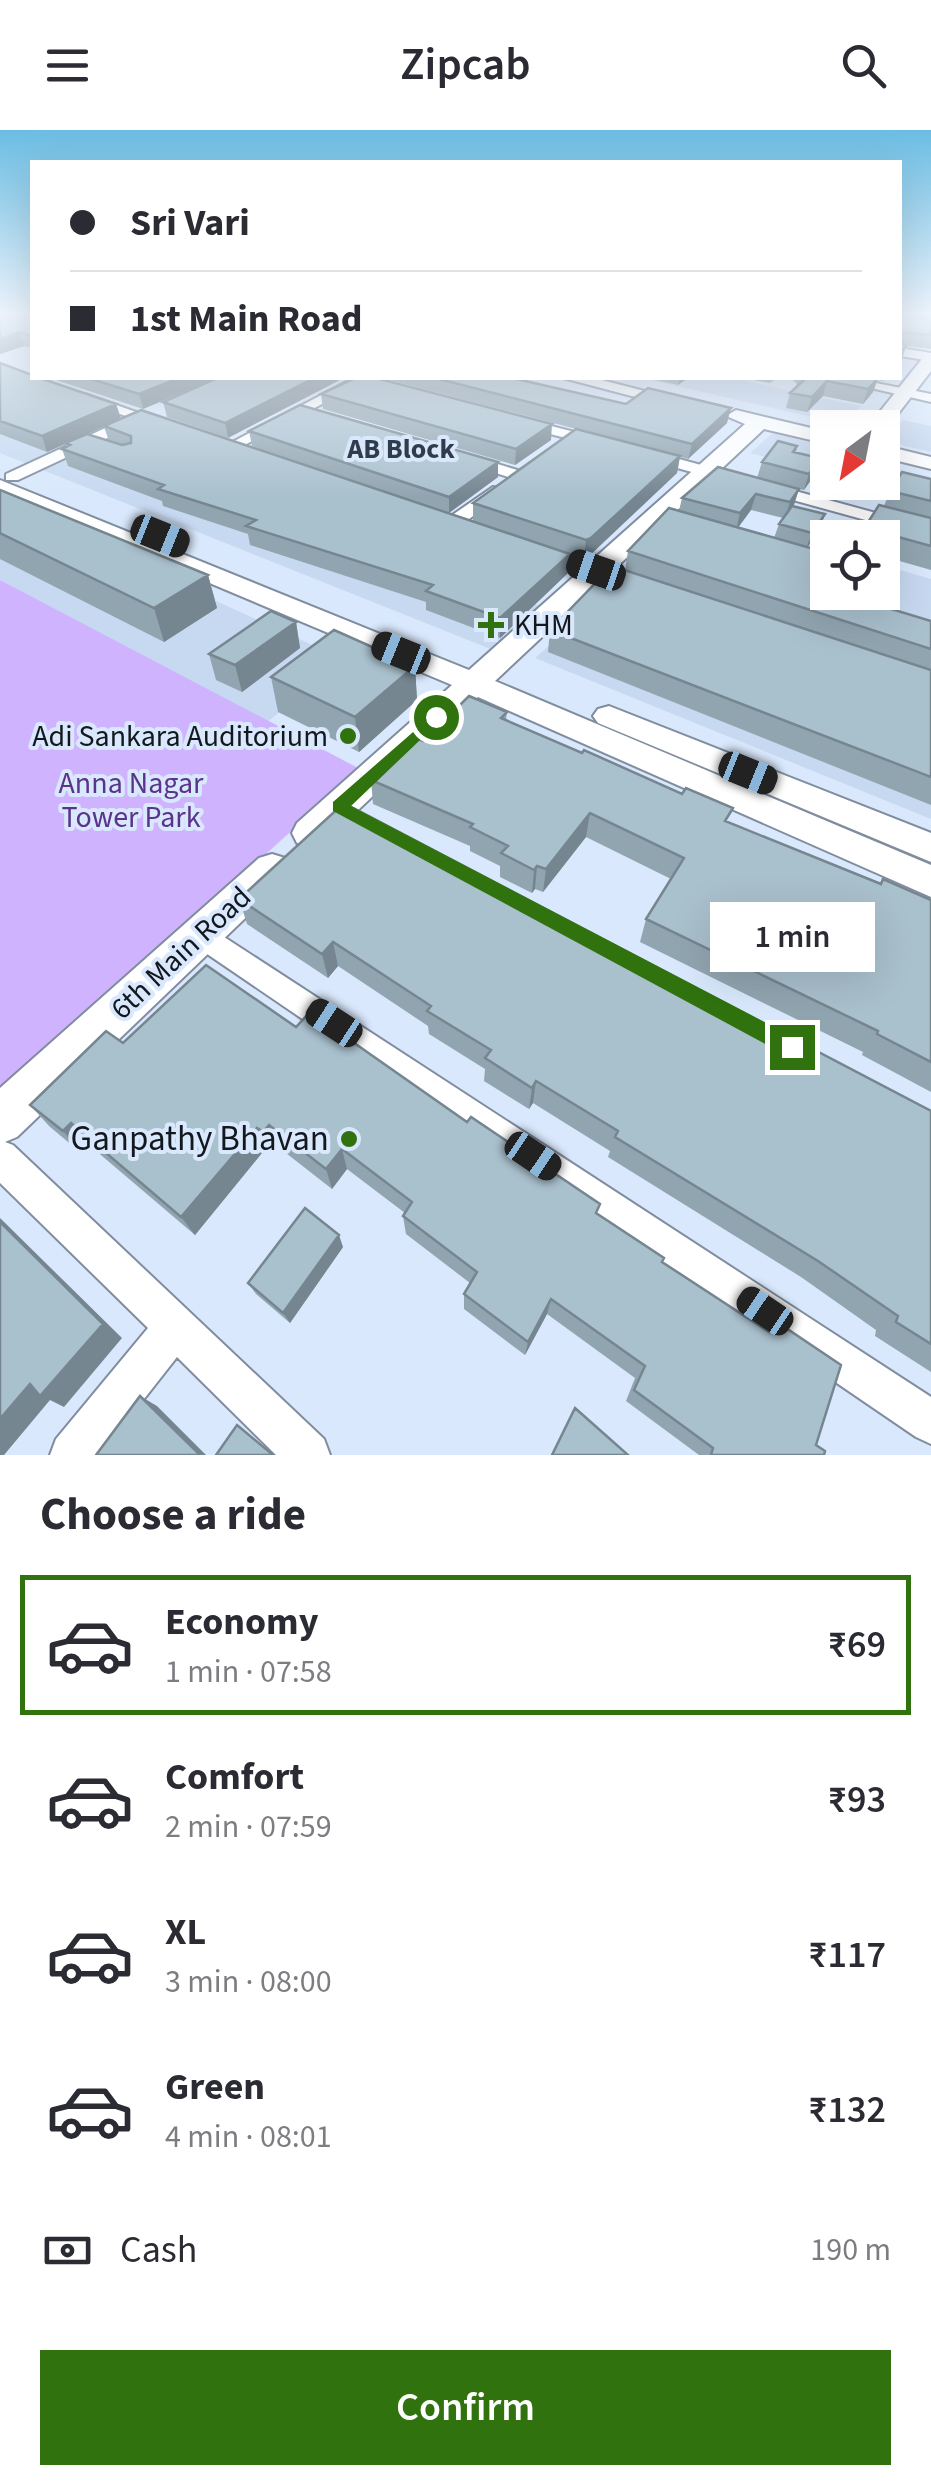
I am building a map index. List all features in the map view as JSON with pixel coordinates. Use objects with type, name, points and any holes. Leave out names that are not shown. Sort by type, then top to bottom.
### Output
[{"type":"street","points":[[891,410],[918,375]]},
{"type":"street","points":[[230,446],[355,380]]},
{"type":"street","points":[[580,380],[810,434]]},
{"type":"street","points":[[611,380],[810,426]]},
{"type":"street","points":[[843,380],[931,398]]},
{"type":"street","points":[[71,393],[177,429]]},
{"type":"street","points":[[4,479],[172,404]]},
{"type":"street","points":[[300,411],[318,416]]},
{"type":"street","points":[[496,415],[566,440],[610,446]]},
{"type":"street","name":"6th Main Road","points":[[0,1120],[596,570],[663,519],[704,471],[759,422]]},
{"type":"street","points":[[213,440],[249,453]]},
{"type":"street","points":[[900,447],[931,455]]},
{"type":"street","points":[[628,451],[931,533]]},
{"type":"street","points":[[446,454],[525,470],[454,522]]},
{"type":"street","points":[[900,456],[931,463]]},
{"type":"street","points":[[4,479],[483,675],[931,848]]},
{"type":"street","points":[[436,516],[472,528]]},
{"type":"street","points":[[525,546],[633,583]]},
{"type":"street","points":[[483,675],[931,882]]},
{"type":"street","points":[[339,807],[374,825]]},
{"type":"street","points":[[201,934],[931,1422]]},
{"type":"street","points":[[0,1158],[308,1455]]},
{"type":"street","points":[[72,1455],[175,1328]]},
{"type":"shaded area","points":[[650,380],[740,380],[860,406],[857,410],[810,410],[810,417]]},
{"type":"shaded area","points":[[0,407],[543,607],[493,650],[0,453]]},
{"type":"shaded area","points":[[903,420],[931,426],[931,452],[900,445]]},
{"type":"shaded area","points":[[773,433],[810,443],[810,469],[750,453]]},
{"type":"shaded area","points":[[0,502],[345,660],[266,723],[0,580]]},
{"type":"shaded area","points":[[900,570],[931,579],[931,686],[787,637],[812,610],[900,610]]},
{"type":"shaded area","points":[[581,618],[931,747],[931,819],[535,658]]},
{"type":"green space","name":"Anna Nagar Tower Park","points":[[0,580],[360,769],[0,1094]]},
{"type":"building","points":[[0,375],[30,375],[30,380],[46,380],[116,404],[42,436],[0,421]]},
{"type":"building","points":[[94,380],[174,380],[139,394]]},
{"type":"building","points":[[212,380],[310,380],[225,423],[163,402]]},
{"type":"building","points":[[351,380],[384,380],[552,424],[516,449],[321,394]]},
{"type":"building","points":[[443,380],[521,380],[626,404],[648,388],[731,408],[692,444]]},
{"type":"building","points":[[804,380],[876,380],[868,389],[827,381],[812,397],[790,393]]},
{"type":"building","points":[[300,405],[498,462],[449,497],[249,431]]},
{"type":"building","points":[[141,410],[570,554],[500,618],[426,591],[433,585],[246,526],[256,520],[158,489],[164,485],[62,449],[70,445],[65,443],[87,434],[122,445],[131,443],[131,436],[104,426]]},
{"type":"building","points":[[576,429],[680,456],[586,540],[473,503]]},
{"type":"building","points":[[778,441],[797,446],[793,452],[810,456],[810,473],[809,474],[762,462]]},
{"type":"building","points":[[718,467],[799,489],[790,502],[756,494],[740,513],[682,498]]},
{"type":"building","points":[[902,472],[931,479],[931,501],[900,493]]},
{"type":"building","points":[[0,490],[208,575],[154,608],[0,533]]},
{"type":"building","points":[[879,505],[931,518],[931,546],[900,537],[900,520],[869,520]]},
{"type":"building","points":[[792,506],[825,514],[821,520],[810,520],[810,532],[779,524]]},
{"type":"building","points":[[669,508],[810,548],[810,610],[628,551]]},
{"type":"building","points":[[612,566],[931,670],[931,777],[550,630]]},
{"type":"building","points":[[810,610],[895,610],[931,621],[931,649]]},
{"type":"building","points":[[271,611],[296,622],[235,665],[209,654]]},
{"type":"building","points":[[334,630],[415,666],[355,717],[271,677]]},
{"type":"building","points":[[469,696],[507,712],[501,718],[582,753],[584,750],[682,794],[686,788],[733,808],[725,821],[931,900],[931,1062],[877,1034],[878,1031],[646,919],[684,858],[590,813],[546,869],[537,866],[534,870],[501,853],[508,846],[470,827],[473,824],[371,780],[416,738],[423,741]]},
{"type":"building","points":[[344,803],[931,1111],[931,1344],[896,1322],[898,1316],[818,1261],[615,1137],[618,1131],[536,1081],[532,1088],[485,1058],[491,1050],[427,1011],[431,1006],[333,942],[322,954],[239,899]]},
{"type":"building","points":[[206,965],[296,1027],[310,1012],[467,1122],[471,1117],[600,1204],[596,1213],[664,1258],[662,1262],[769,1332],[774,1320],[841,1365],[816,1445],[825,1451],[824,1455],[711,1455],[713,1448],[634,1390],[645,1366],[551,1299],[528,1342],[464,1294],[477,1272],[403,1216],[412,1202],[342,1149],[326,1169],[269,1125],[263,1132],[257,1128],[181,1217],[71,1123],[63,1131],[30,1105],[106,1031],[123,1043]]},
{"type":"building","points":[[305,1208],[339,1235],[283,1313],[248,1283]]},
{"type":"building","points":[[0,1222],[103,1324],[40,1396],[30,1384],[0,1419]]},
{"type":"building","points":[[140,1396],[200,1455],[96,1455]]},
{"type":"building","points":[[575,1408],[628,1455],[552,1455]]},
{"type":"building","points":[[237,1425],[273,1455],[216,1455]]},
{"type":"place","name":"KHM","points":[[491,625]]},
{"type":"place","name":"Adi Sankara Auditorium","points":[[348,736]]},
{"type":"place","name":"Ganpathy Bhavan","points":[[349,1139]]},
{"type":"district","name":"AB Block","points":[[401,449]]},
{"type":"route","points":[[436,717],[339,807],[792,1047]]}]
